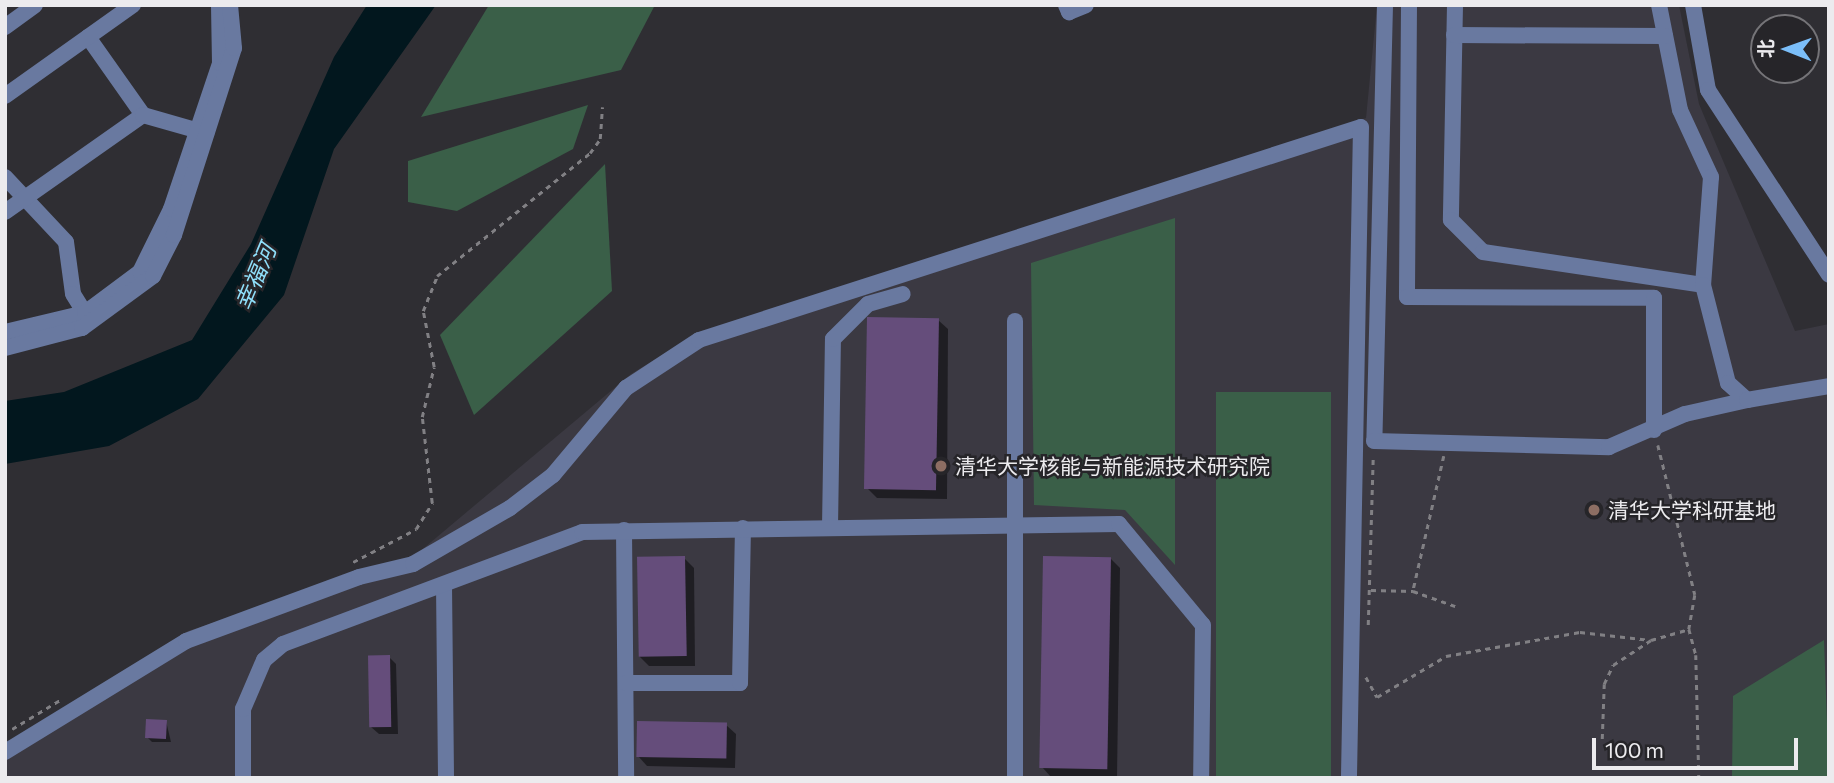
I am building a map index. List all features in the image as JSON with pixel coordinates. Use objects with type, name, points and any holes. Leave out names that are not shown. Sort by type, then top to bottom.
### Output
[{"type":"street","points":[[5,27],[35,5]]},
{"type":"street","points":[[5,96],[133,5]]},
{"type":"street","points":[[5,348],[82,328],[153,276],[202,132],[220,63],[219,5]]},
{"type":"street","points":[[5,332],[85,313],[122,289],[155,247],[234,48],[230,5]]},
{"type":"street","points":[[1066,5],[1069,12],[1086,5]]},
{"type":"street","points":[[1385,5],[1374,441],[1609,447],[1654,430],[1685,414],[1829,386]]},
{"type":"street","points":[[1409,5],[1406,297],[1654,298],[1654,430]]},
{"type":"street","points":[[1455,5],[1451,220],[1483,252],[1703,285]]},
{"type":"street","points":[[1659,5],[1680,110],[1711,177],[1703,285],[1728,383],[1747,400]]},
{"type":"street","points":[[1693,5],[1708,90],[1829,275]]},
{"type":"street","points":[[1454,35],[1665,36]]},
{"type":"street","points":[[88,37],[144,115],[202,132]]},
{"type":"street","points":[[5,212],[144,115]]},
{"type":"street","points":[[5,752],[186,641],[359,577],[413,564],[510,508],[553,475],[626,388],[699,340],[1360,127],[1349,778]]},
{"type":"street","points":[[5,177],[22,200],[39,207],[66,242],[73,294],[85,313]]},
{"type":"street","points":[[830,527],[833,339],[868,304],[903,294]]},
{"type":"street","points":[[1015,321],[1015,778]]},
{"type":"street","points":[[243,778],[243,709],[264,660],[283,645],[582,532],[1119,524],[1203,625],[1201,778]]},
{"type":"street","points":[[626,683],[740,683],[743,528]]},
{"type":"street","points":[[624,530],[626,778]]},
{"type":"street","points":[[444,586],[446,778]]},
{"type":"path","points":[[348,565],[416,530],[432,503],[422,417],[434,367],[423,311],[437,276],[590,153],[600,139],[602,107]]},
{"type":"path","points":[[1654,430],[1695,595],[1689,629],[1696,655],[1699,778]]},
{"type":"path","points":[[1368,628],[1374,441]]},
{"type":"path","points":[[1413,592],[1446,443]]},
{"type":"path","points":[[1369,590],[1413,592],[1454,606]]},
{"type":"path","points":[[1602,739],[1604,684],[1613,665],[1651,640],[1689,629]]},
{"type":"path","points":[[1367,666],[1377,696],[1446,656],[1580,632],[1651,640]]},
{"type":"path","points":[[5,734],[70,694]]},
{"type":"shaded area","name":"清华大学核能与新能源技术研究院","points":[[1377,5],[1679,5],[1699,104],[1795,331],[1829,324],[1829,778],[5,778],[5,744],[188,631],[412,558],[631,374],[693,336],[1366,118]]},
{"type":"green space","points":[[489,5],[655,5],[621,70],[421,117]]},
{"type":"green space","points":[[588,105],[573,149],[457,211],[408,202],[408,161]]},
{"type":"green space","points":[[605,164],[612,291],[474,415],[440,335]]},
{"type":"green space","points":[[1175,218],[1175,565],[1125,510],[1034,505],[1031,263]]},
{"type":"green space","points":[[1216,392],[1331,392],[1331,778],[1216,778]]},
{"type":"green space","points":[[1824,640],[1829,778],[1732,778],[1733,696]]},
{"type":"water","name":"幸福河","points":[[367,5],[436,5],[334,149],[284,295],[198,399],[109,446],[5,464],[5,401],[64,392],[192,340],[251,244],[334,57]]},
{"type":"building","points":[[867,317],[939,318],[936,490],[864,489]]},
{"type":"building","points":[[685,556],[687,656],[639,657],[637,557]]},
{"type":"building","points":[[1043,556],[1111,557],[1107,769],[1039,768]]},
{"type":"building","points":[[368,655],[390,655],[391,727],[369,727]]},
{"type":"building","points":[[146,719],[167,720],[166,739],[145,738]]},
{"type":"building","points":[[637,721],[727,723],[726,759],[636,757]]},
{"type":"place","name":"清华大学核能与新能源技术研究院","points":[[941,466]]},
{"type":"place","name":"清华大学科研基地","points":[[1594,510]]}]
